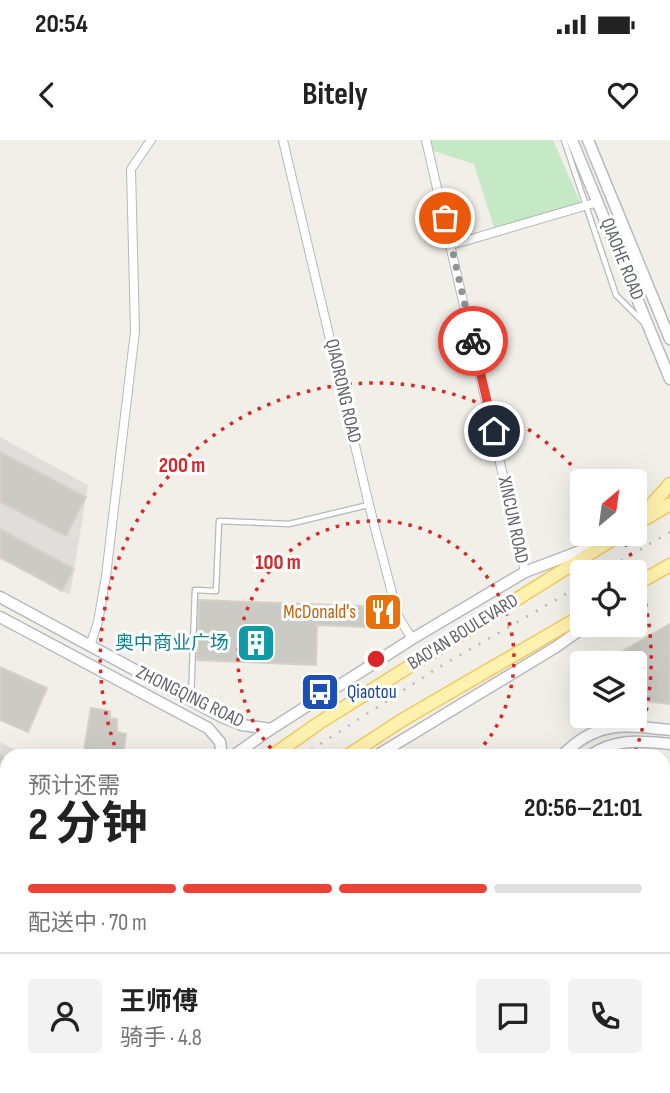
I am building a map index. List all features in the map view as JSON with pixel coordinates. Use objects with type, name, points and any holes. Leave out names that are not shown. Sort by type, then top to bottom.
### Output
[{"type":"main road","name":"QIAOHE ROAD","points":[[572,140],[670,379]]},
{"type":"main road","name":"QIAOHE ROAD","points":[[588,140],[667,323],[670,339]]},
{"type":"main road","points":[[648,509],[670,484]]},
{"type":"main road","points":[[648,517],[670,504]]},
{"type":"main road","points":[[243,749],[412,639],[525,572],[592,546]]},
{"type":"main road","name":"BAO'AN BOULEVARD","points":[[282,749],[319,723],[602,546]]},
{"type":"main road","points":[[647,579],[666,569]]},
{"type":"main road","name":"ZHONGQING ROAD","points":[[0,597],[242,725],[271,729]]},
{"type":"main road","name":"ZHONGQING ROAD","points":[[0,617],[214,733],[221,749]]},
{"type":"main road","points":[[358,749],[425,706],[570,622]]},
{"type":"main road","points":[[388,749],[570,637]]},
{"type":"main road","points":[[148,696],[156,681]]},
{"type":"main road","points":[[569,749],[579,740],[605,728],[626,726],[670,730]]},
{"type":"main road","points":[[601,749],[626,741],[670,744]]},
{"type":"street","points":[[90,646],[98,621],[106,576],[135,331],[131,169],[151,140]]},
{"type":"street","name":"QIAORONG ROAD","points":[[284,140],[369,505],[398,616],[412,639]]},
{"type":"street","name":"XINCUN ROAD","points":[[426,140],[525,572]]},
{"type":"street","points":[[451,245],[598,202]]},
{"type":"lane","points":[[564,140],[616,295],[651,329]]},
{"type":"lane","points":[[191,700],[195,590],[216,591],[219,522],[289,524],[369,505]]},
{"type":"shaded area","points":[[0,437],[88,485],[70,595],[0,559]]},
{"type":"shaded area","points":[[0,742],[13,749],[0,749]]},
{"type":"green space","points":[[429,140],[553,140],[581,204],[494,228],[474,164],[434,151]]},
{"type":"building","points":[[0,452],[86,497],[66,536],[0,502]]},
{"type":"building","points":[[0,529],[74,569],[62,591],[0,557]]},
{"type":"building","name":"奥中商业广场","points":[[199,600],[386,607],[385,628],[317,625],[316,665],[197,660]]},
{"type":"building","points":[[670,624],[670,704],[647,701],[647,651],[623,651]]},
{"type":"building","points":[[0,667],[47,688],[28,732],[0,720]]},
{"type":"building","points":[[91,708],[110,711],[110,718],[117,719],[117,732],[126,734],[124,749],[84,749]]},
{"type":"railway","points":[[622,560],[670,532]]},
{"type":"railway","points":[[313,749],[436,669],[570,592]]},
{"type":"way so far","points":[[445,218],[473,341]]},
{"type":"place","name":"McDonald's","points":[[383,612]]},
{"type":"place","name":"奥中商业广场","points":[[256,643]]},
{"type":"place","name":"Qiaotou","points":[[320,692]]},
{"type":"route","points":[[473,341],[494,431]]}]
